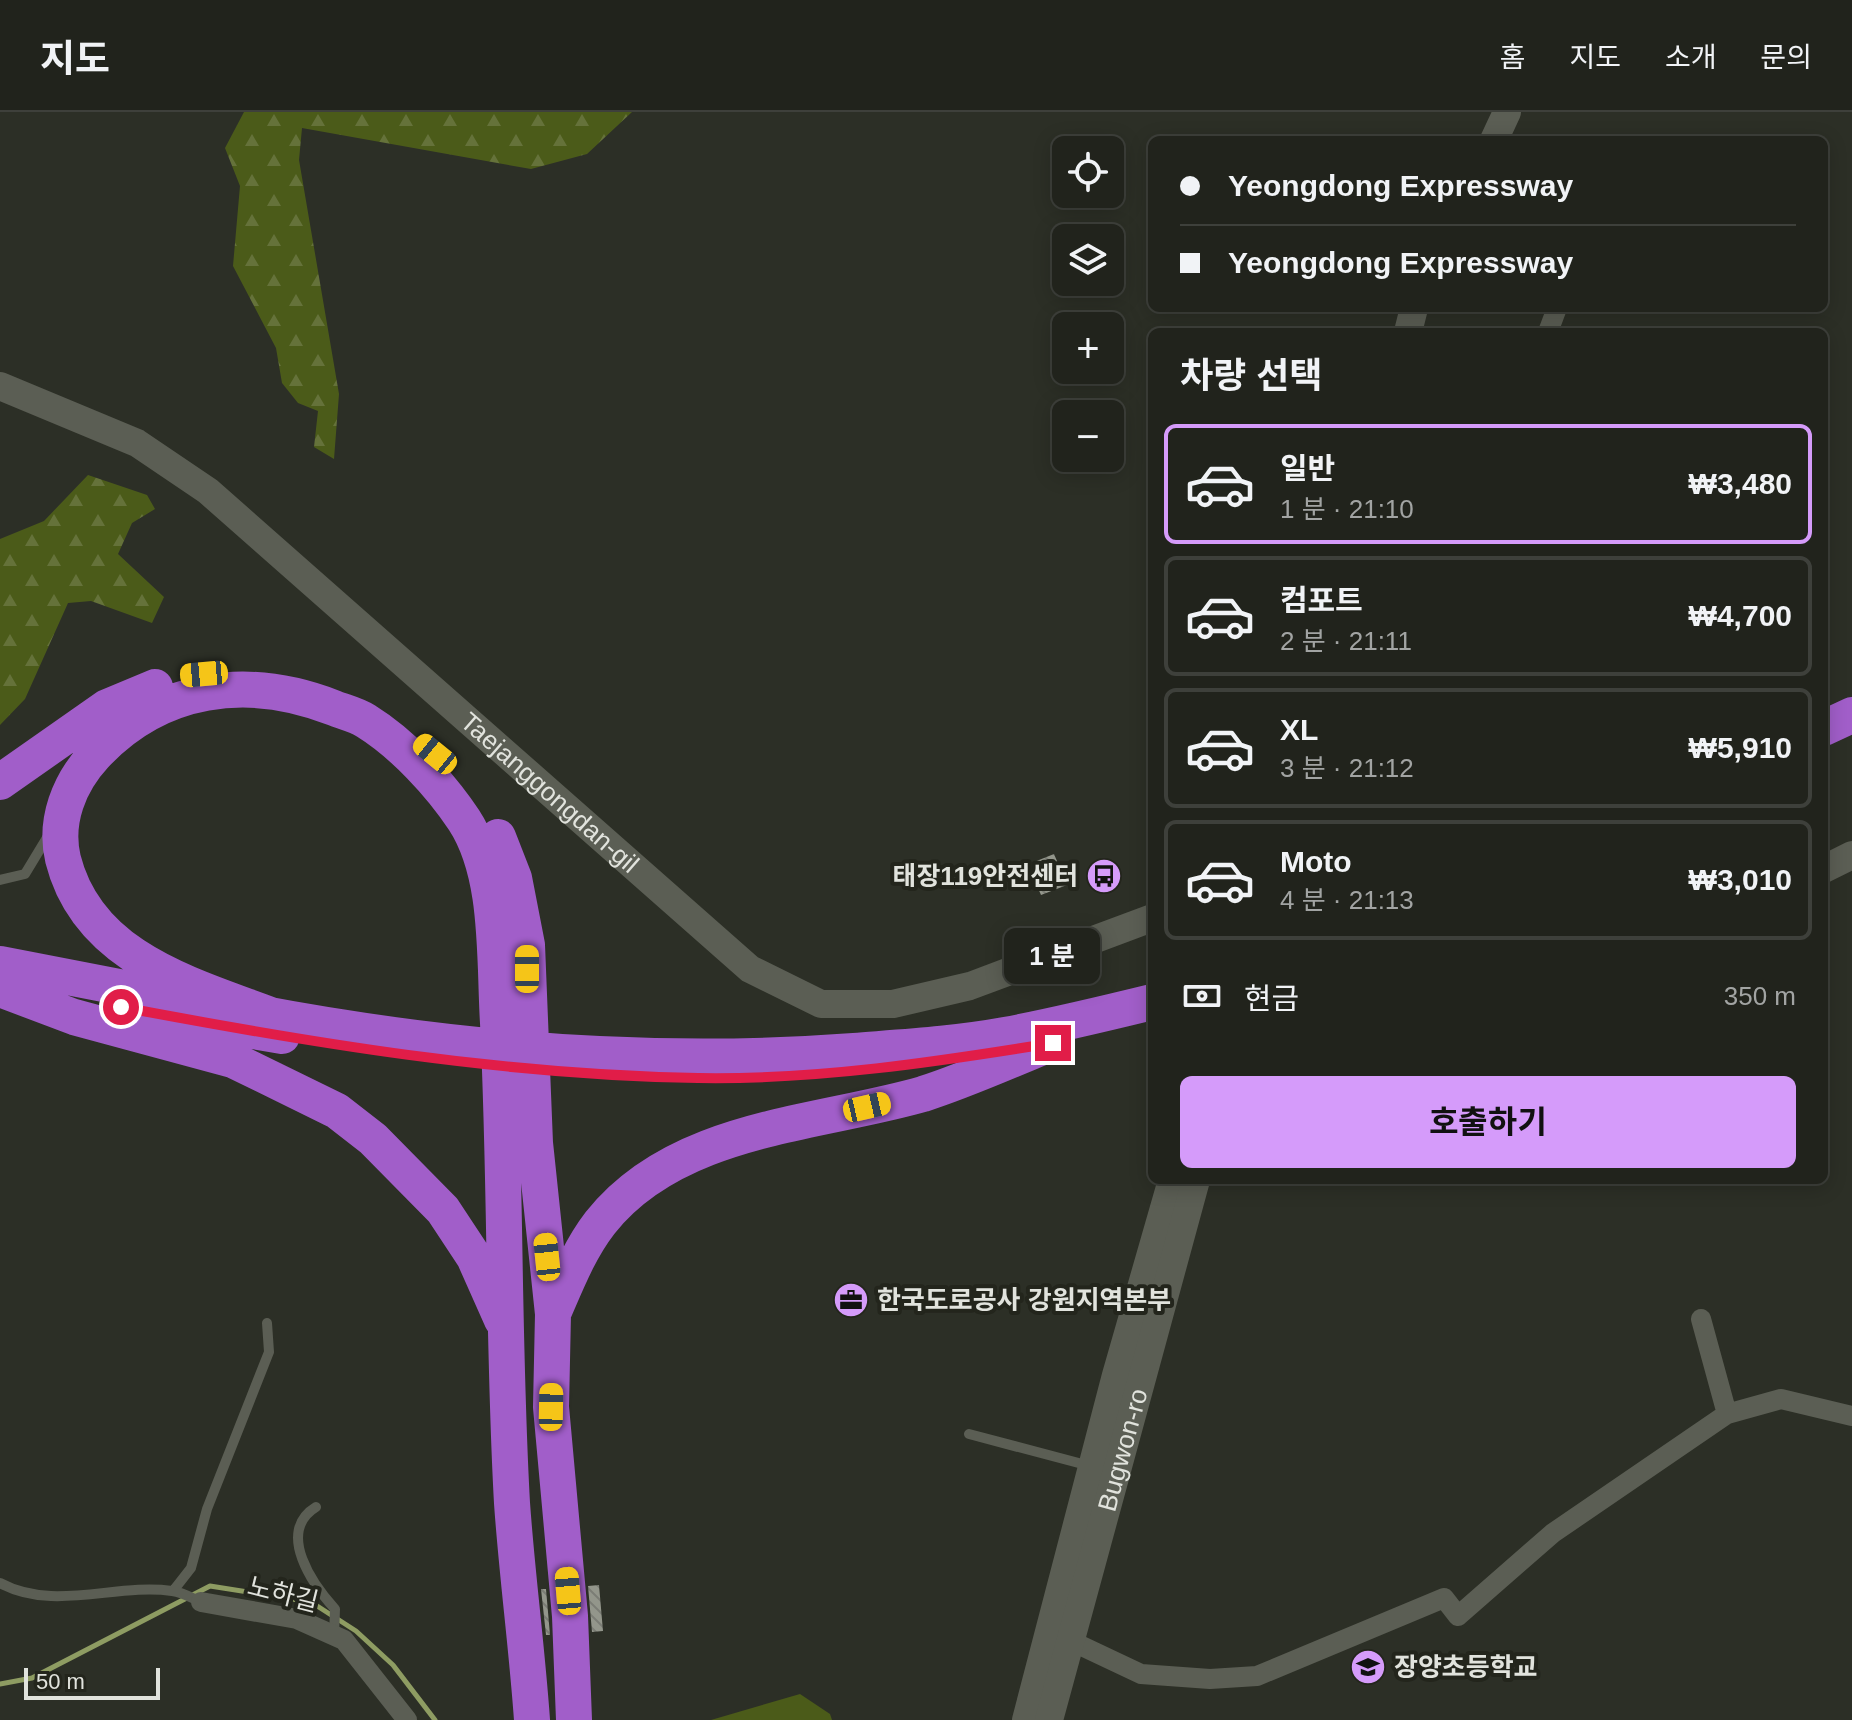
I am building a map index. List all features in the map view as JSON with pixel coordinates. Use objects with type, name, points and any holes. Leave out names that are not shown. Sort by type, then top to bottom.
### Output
[{"type":"highway","points":[[0,782],[107,707],[181,676],[250,670],[314,681],[376,705],[435,754],[487,811],[514,878],[527,945],[511,989]]},
{"type":"highway","points":[[276,1017],[160,972],[115,944],[74,895],[62,854],[62,812],[77,774],[119,730],[176,698],[246,688],[306,697],[365,720],[421,768],[465,821],[490,878],[511,989],[520,1144],[508,1335],[512,1505],[532,1720]]},
{"type":"highway","points":[[1828,726],[1852,715]]},
{"type":"highway","points":[[1828,751],[1852,740]]},
{"type":"highway","points":[[0,964],[276,1017],[428,1040],[572,1054],[677,1059],[802,1055],[1002,1036],[1148,1003]]},
{"type":"highway","points":[[0,987],[327,1045],[581,1074],[701,1078],[917,1065],[1053,1043],[1148,1021]]},
{"type":"highway","points":[[0,987],[74,1017],[233,1060],[337,1111],[373,1139],[443,1210],[474,1257],[508,1335]]},
{"type":"highway","points":[[553,1314],[574,1263],[601,1222],[637,1189],[677,1162],[728,1140],[924,1093],[1053,1043]]},
{"type":"highway","points":[[520,1144],[553,1314],[551,1407],[570,1616],[574,1720]]},
{"type":"street","points":[[1476,136],[1488,112]]},
{"type":"street","points":[[1496,136],[1507,112]]},
{"type":"street","name":"Taejanggongdan-gil","points":[[0,386],[137,443],[208,491],[750,969],[821,1004],[893,1004],[970,986],[1148,919]]},
{"type":"street","points":[[1828,867],[1852,855]]},
{"type":"street","name":"Bugwon-ro","points":[[1049,1720],[1171,1184]]},
{"type":"street","name":"Bugwon-ro","points":[[1026,1720],[1195,1184]]},
{"type":"street","points":[[1701,1319],[1727,1414]]},
{"type":"street","points":[[1069,1640],[1141,1674],[1210,1679],[1257,1676],[1444,1598],[1458,1616],[1553,1533],[1727,1414],[1781,1399],[1852,1416]]},
{"type":"street","name":"노하길","points":[[201,1602],[297,1619],[334,1633],[344,1640],[407,1720]]},
{"type":"lane","points":[[0,880],[25,874],[44,846],[77,774]]},
{"type":"lane","points":[[175,1592],[191,1568],[207,1509],[269,1352],[267,1323]]},
{"type":"lane","points":[[969,1434],[1104,1469]]},
{"type":"lane","points":[[316,1507],[308,1512],[300,1533],[300,1556],[306,1575],[335,1609],[334,1633]]},
{"type":"lane","points":[[0,1583],[10,1589],[67,1598],[175,1592],[201,1602]]},
{"type":"green space","points":[[244,112],[632,112],[587,154],[531,169],[302,128],[299,160],[339,394],[334,459],[314,447],[318,411],[298,403],[282,383],[276,348],[233,266],[240,186],[225,148]]},
{"type":"green space","points":[[88,475],[147,495],[155,509],[132,523],[118,554],[164,597],[152,623],[91,601],[68,603],[25,699],[0,725],[0,539],[44,521]]},
{"type":"green space","points":[[800,1694],[830,1714],[832,1720],[711,1720]]},
{"type":"building","points":[[1054,854],[1067,885],[1041,895],[1031,872],[1037,870],[1034,862]]},
{"type":"building","points":[[599,1585],[603,1631],[592,1632],[588,1586]]},
{"type":"building","points":[[541,1589],[546,1589],[550,1635],[546,1635]]},
{"type":"waterway","points":[[0,1684],[32,1678],[210,1586],[311,1602],[356,1631],[393,1665],[435,1720]]},
{"type":"place","name":"태장119안전센터","points":[[1104,876]]},
{"type":"place","name":"한국도로공사 강원지역본부","points":[[851,1300]]},
{"type":"place","name":"장양초등학교","points":[[1368,1667]]},
{"type":"route","points":[[121,1007],[327,1045],[581,1074],[701,1078],[817,1073],[917,1065],[1053,1043]]}]
